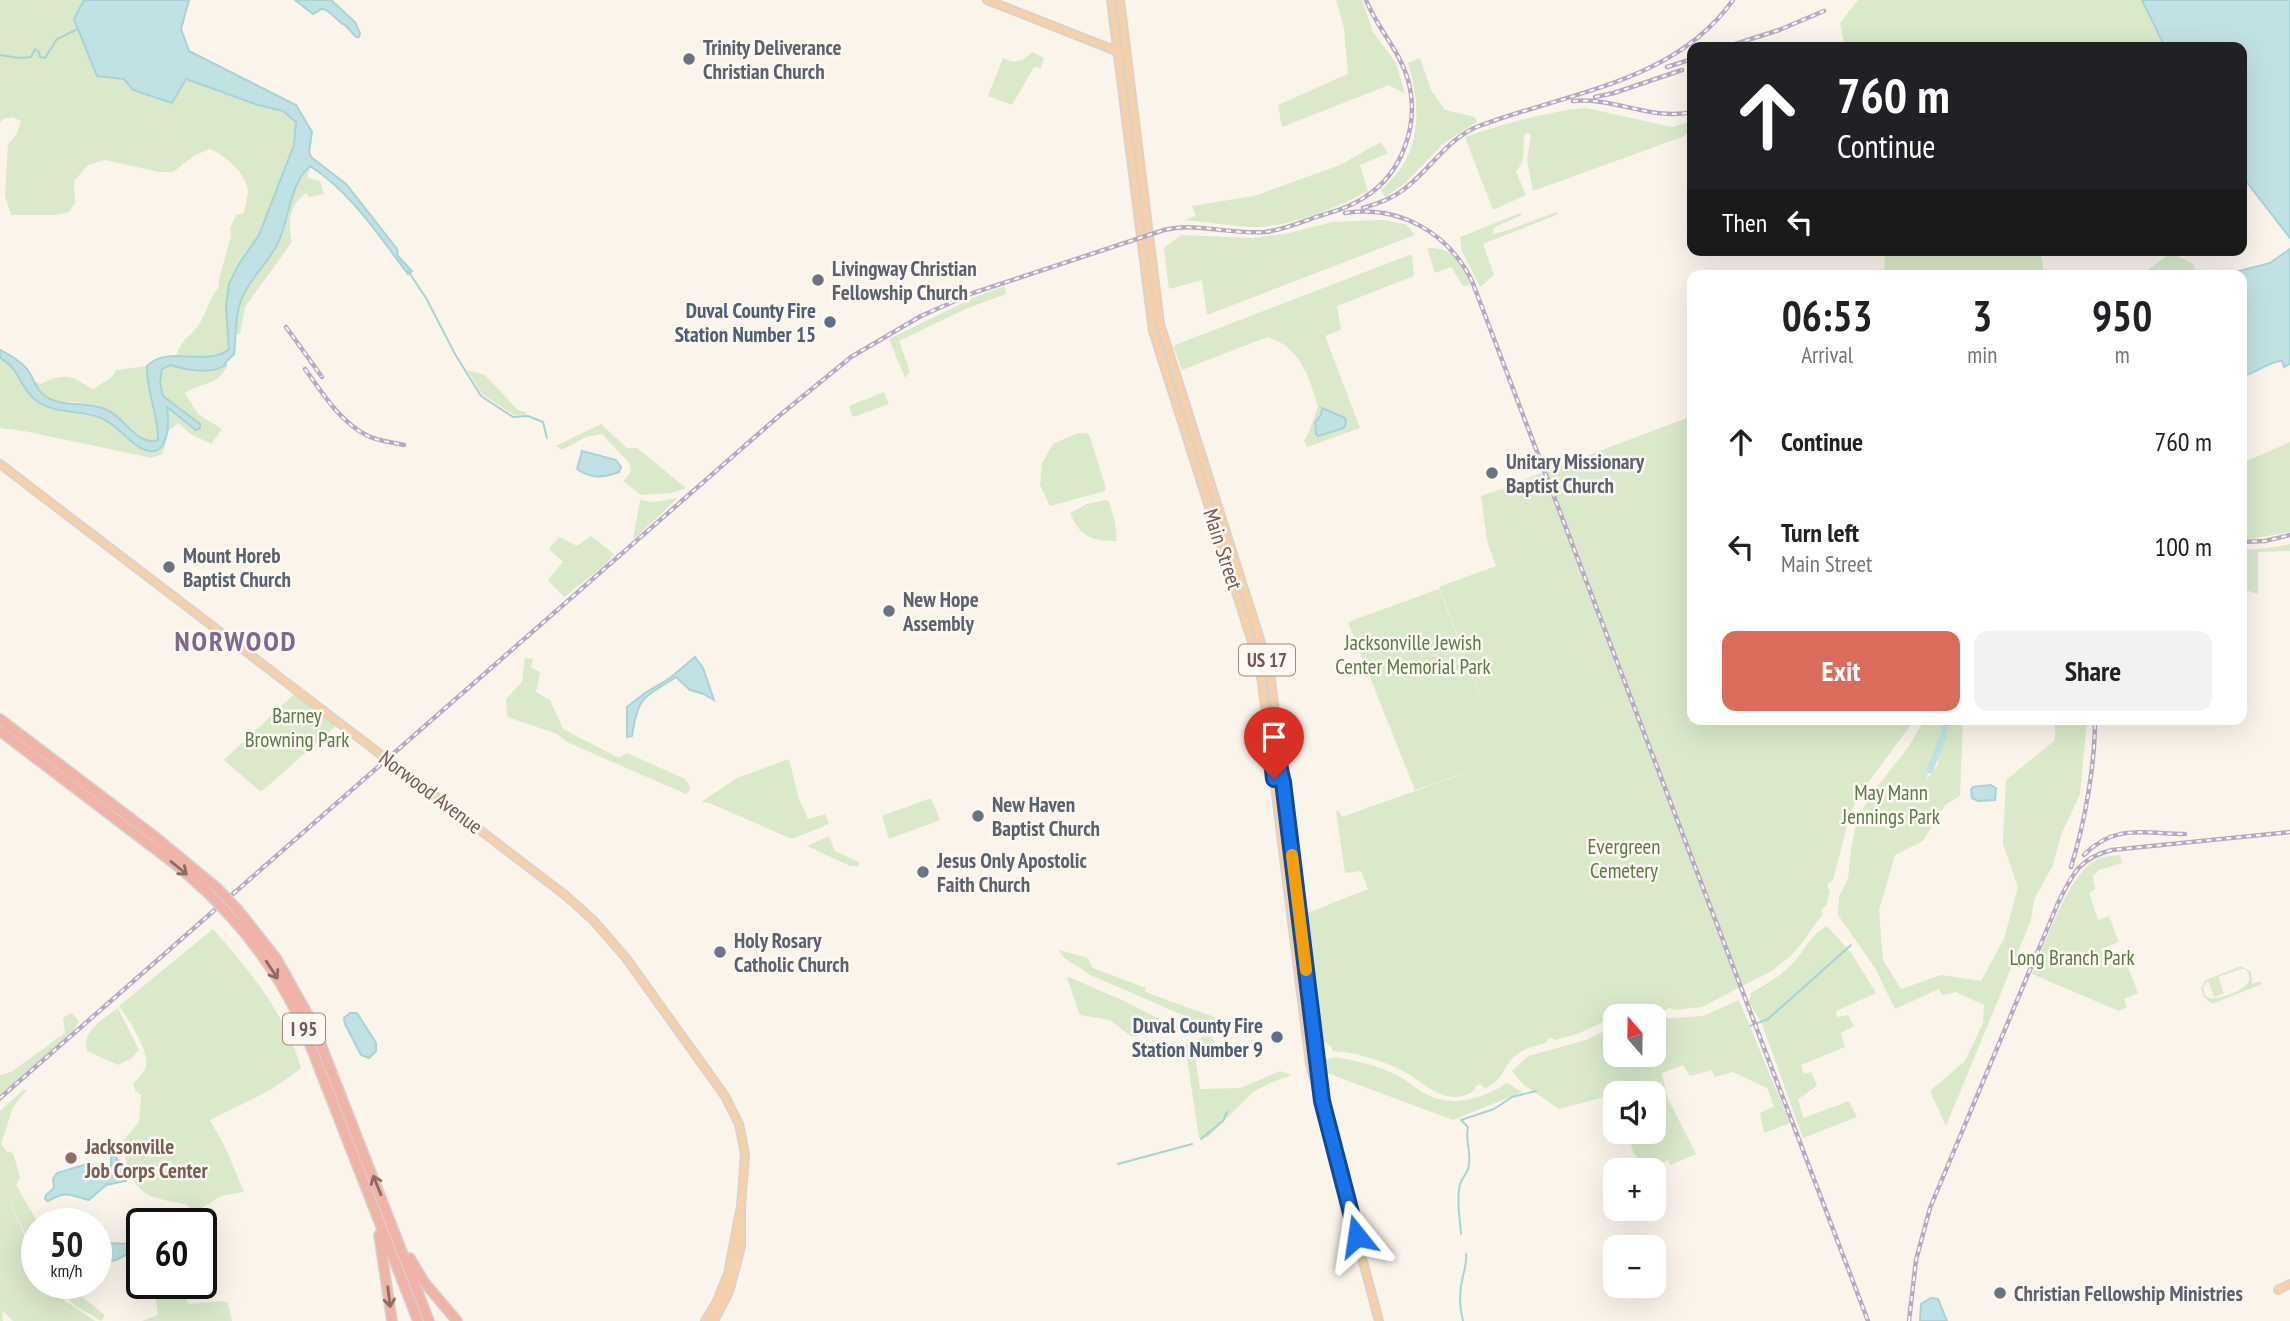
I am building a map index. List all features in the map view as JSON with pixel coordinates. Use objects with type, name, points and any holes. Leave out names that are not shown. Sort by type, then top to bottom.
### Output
[{"type":"highway","name":"I 95","points":[[0,719],[126,821]]},
{"type":"highway","name":"I 95","points":[[0,731],[150,839],[213,892],[276,958],[306,1009],[429,1321]]},
{"type":"highway","name":"I 95","points":[[234,913],[266,960],[309,1038],[418,1321]]},
{"type":"highway","points":[[364,1183],[382,1247],[392,1321]]},
{"type":"highway","points":[[391,1221],[417,1272],[457,1321]]},
{"type":"main road","points":[[987,0],[1126,54]]},
{"type":"main road","name":"Main Street","points":[[1111,0],[1153,331],[1258,658],[1310,1064],[1379,1321]]},
{"type":"main road","name":"Main Street","points":[[1120,0],[1160,324],[1266,655],[1322,1101]]},
{"type":"main road","name":"Norwood Avenue","points":[[0,464],[551,883],[589,915],[649,989],[724,1096],[739,1124],[745,1154],[741,1207]]},
{"type":"main road","points":[[1268,725],[1272,730],[1283,782]]},
{"type":"main road","points":[[705,1321],[722,1290],[732,1260],[741,1207]]},
{"type":"main road","points":[[714,1321],[729,1292],[738,1264],[743,1230],[741,1207]]},
{"type":"main road","points":[[735,1240],[738,1244],[738,1264]]},
{"type":"green space","points":[[0,0],[84,0],[74,19],[97,76],[125,79],[130,85],[186,79],[258,105],[283,111],[296,121],[294,145],[259,235],[229,284],[226,307],[229,349],[218,355],[176,358],[181,345],[201,321],[219,286],[231,236],[230,228],[236,215],[244,213],[248,190],[246,183],[239,171],[222,156],[210,149],[195,155],[173,172],[159,172],[105,160],[88,165],[74,181],[75,203],[69,212],[57,215],[11,215],[5,196],[8,144],[17,134],[21,121],[12,117],[0,122]]},
{"type":"green space","points":[[1336,0],[1362,0],[1373,32],[1396,63],[1405,94],[1389,85],[1282,127],[1278,105],[1348,74],[1344,28]]},
{"type":"green space","points":[[1858,0],[2142,0],[2163,42],[1844,42],[1840,23]]},
{"type":"green space","points":[[1033,52],[1044,58],[1041,68],[1034,67],[1012,105],[988,96],[1003,58],[1019,61]]},
{"type":"green space","points":[[1420,58],[1431,90],[1445,110],[1475,117],[1477,122],[1445,142],[1404,184],[1385,197],[1381,191],[1403,165],[1413,141],[1416,102],[1408,63]]},
{"type":"green space","points":[[1586,108],[1672,127],[1687,122],[1687,134],[1533,191],[1527,160],[1531,136],[1528,132],[1524,135],[1523,161],[1516,172],[1526,195],[1493,210],[1465,137],[1510,123]]},
{"type":"green space","points":[[1381,142],[1388,153],[1360,165],[1368,191],[1328,210],[1283,224],[1254,227],[1184,220],[1196,216],[1192,206],[1254,196],[1340,165]]},
{"type":"green space","points":[[311,165],[307,178],[320,181],[324,194],[309,197],[306,193],[296,203],[290,221],[292,242],[245,307],[240,334],[236,334],[243,296],[276,246],[298,183]]},
{"type":"green space","points":[[1556,212],[1559,214],[1483,244],[1494,275],[1480,287],[1462,251],[1460,237],[1520,213],[1522,215],[1495,227],[1492,234]]},
{"type":"green space","points":[[1381,220],[1406,224],[1415,235],[1207,315],[1202,280],[1169,289],[1164,248],[1181,235],[1253,238],[1289,233],[1333,222]]},
{"type":"green space","points":[[1427,248],[1450,253],[1464,269],[1471,285],[1463,286],[1451,267],[1435,273]]},
{"type":"green space","points":[[1412,254],[1414,276],[1337,306],[1341,330],[1325,336],[1360,428],[1307,447],[1304,441],[1318,406],[1311,384],[1295,355],[1278,341],[1267,337],[1182,370],[1175,345]]},
{"type":"green space","points":[[1885,256],[2041,256],[2043,263],[2043,270],[1884,270]]},
{"type":"green space","points":[[2167,256],[2177,256],[2193,264],[2195,270],[2148,270]]},
{"type":"green space","points":[[1005,286],[1006,294],[968,308],[899,341],[910,371],[905,378],[889,339],[973,298]]},
{"type":"green space","points":[[0,358],[12,366],[27,391],[54,409],[100,418],[115,426],[136,445],[159,449],[166,443],[162,454],[152,458],[0,428]]},
{"type":"green space","points":[[167,365],[204,370],[226,365],[218,378],[185,393],[198,414],[222,429],[211,444],[189,433],[178,423],[167,433],[169,421],[166,406],[182,420],[172,402],[163,396],[160,375]]},
{"type":"green space","points":[[147,366],[148,385],[158,431],[158,440],[154,442],[132,432],[100,407],[47,397],[33,381],[41,384],[55,378],[70,377],[94,389],[113,376],[116,370]]},
{"type":"green space","points":[[467,370],[485,375],[518,410],[526,412],[526,415],[514,415],[482,394]]},
{"type":"green space","points":[[884,392],[889,404],[853,417],[849,406]]},
{"type":"green space","name":"Evergreen Cemetery","points":[[1687,418],[1687,725],[1911,725],[1859,795],[1850,814],[1833,880],[1827,884],[1830,892],[1826,906],[1821,910],[1823,914],[1797,950],[1775,969],[1702,1007],[1676,1010],[1666,1010],[1666,1004],[1603,1004],[1603,1022],[1577,1034],[1555,1040],[1547,1039],[1546,1043],[1518,1053],[1500,1078],[1491,1085],[1485,1088],[1480,1084],[1474,1091],[1454,1097],[1435,1091],[1401,1070],[1376,1060],[1332,1051],[1332,1047],[1323,1041],[1305,914],[1368,889],[1361,871],[1345,873],[1336,811],[1339,811],[1342,817],[1485,766],[1415,790],[1348,622],[1439,589],[1505,760],[1439,587],[1496,566],[1487,541],[1481,496]]},
{"type":"green space","points":[[601,424],[627,448],[637,448],[686,488],[671,493],[641,495],[623,481],[631,472],[630,464],[602,434],[586,437],[562,450],[556,446]]},
{"type":"green space","points":[[1078,433],[1089,434],[1105,491],[1050,506],[1040,485],[1042,463],[1053,444]]},
{"type":"green space","points":[[2290,442],[2290,532],[2247,539],[2247,461]]},
{"type":"green space","points":[[678,498],[633,540],[640,500],[654,502]]},
{"type":"green space","points":[[1106,500],[1115,522],[1117,541],[1088,536],[1078,528],[1070,513],[1087,504]]},
{"type":"green space","points":[[591,536],[614,554],[606,564],[564,597],[548,580],[563,562],[549,549],[559,537],[577,546]]},
{"type":"green space","points":[[2290,544],[2290,551],[2258,552],[2258,594],[2247,591],[2247,550]]},
{"type":"green space","points":[[525,658],[533,659],[531,667],[540,672],[536,692],[550,700],[563,729],[619,758],[627,753],[685,779],[691,788],[686,794],[569,743],[557,734],[507,717],[506,699],[522,682]]},
{"type":"green space","name":"Barney Browning Park","points":[[295,693],[337,725],[261,792],[224,760]]},
{"type":"green space","name":"May Mann Jennings Park","points":[[1921,725],[1941,725],[1927,779],[1938,765],[1947,725],[1963,725],[1960,796],[1945,805],[1923,841],[1895,855],[1879,910],[1883,960],[1901,989],[1941,975],[1981,981],[2004,939],[2018,887],[2003,844],[2006,780],[2055,740],[2055,725],[2086,725],[2080,794],[2061,835],[2053,865],[2034,900],[2031,920],[1946,1126],[1930,1091],[1965,1061],[1983,1023],[1984,1005],[1956,992],[1942,995],[1939,989],[1895,1009],[1875,968],[1838,915],[1839,897],[1848,879],[1857,820],[1873,792],[1909,746]]},
{"type":"green space","points":[[789,759],[798,796],[808,819],[825,814],[829,824],[792,839],[701,802],[737,778]]},
{"type":"green space","points":[[931,798],[940,820],[889,839],[882,816]]},
{"type":"green space","points":[[829,836],[835,851],[859,862],[859,866],[850,866],[807,846]]},
{"type":"green space","name":"Long Branch Park","points":[[2120,855],[2122,863],[2099,870],[2093,876],[2095,889],[2089,893],[2098,920],[2109,916],[2119,942],[2101,949],[2107,965],[2124,958],[2138,993],[2124,999],[2127,1007],[2119,1011],[2032,974],[2058,913],[2075,882],[2096,860]]},
{"type":"green space","points":[[1827,926],[1852,954],[1876,993],[1836,1011],[1837,1017],[1848,1015],[1854,1026],[1841,1033],[1845,1047],[1801,1065],[1804,1074],[1811,1072],[1817,1086],[1798,1099],[1803,1118],[1849,1101],[1857,1117],[1803,1138],[1762,1024],[1749,1002],[1751,993],[1788,968]]},
{"type":"green space","points":[[213,929],[265,994],[286,1029],[301,1068],[269,1090],[210,1120],[244,1192],[221,1196],[202,1208],[190,1208],[146,1194],[135,1182],[122,1143],[139,1122],[141,1095],[135,1091],[133,1084],[144,1072],[146,1061],[137,1035],[119,1006]]},
{"type":"green space","points":[[1059,950],[1088,958],[1093,968],[1146,988],[1145,992],[1220,1019],[1230,1026],[1224,1033],[1088,974],[1065,958]]},
{"type":"green space","points":[[2241,966],[2251,972],[2252,984],[2260,981],[2262,984],[2212,1004],[2203,996],[2201,988],[2206,980]],"holes":[[[2245,969],[2249,976],[2244,987],[2221,997],[2209,998],[2205,995],[2203,987],[2208,981],[2214,997],[2224,993],[2218,977]]]},
{"type":"green space","points":[[1067,978],[1167,1023],[1191,1029],[1187,1033],[1158,1031],[1132,1037],[1110,1020],[1080,1015]]},
{"type":"green space","points":[[1739,1000],[1790,1123],[1764,1133],[1760,1113],[1774,1106],[1767,1088],[1733,1072],[1715,1077],[1712,1070],[1690,1076],[1683,1065],[1662,1073],[1664,1081],[1603,1081],[1603,1097],[1559,1109],[1524,1085],[1512,1071],[1528,1056],[1586,1040],[1603,1032],[1603,1068],[1666,1068],[1666,1018],[1703,1016]]},
{"type":"green space","points":[[118,1008],[139,1050],[132,1058],[118,1065],[87,1051],[86,1043],[95,1026]]},
{"type":"green space","points":[[71,1013],[79,1021],[71,1035],[0,1095],[0,1075],[11,1072],[65,1033],[63,1018]]},
{"type":"green space","points":[[1204,1036],[1212,1037],[1217,1046],[1195,1056],[1200,1089],[1240,1088],[1280,1071],[1292,1075],[1253,1092],[1208,1137],[1199,1138],[1185,1045]]},
{"type":"green space","points":[[1334,1057],[1390,1072],[1434,1098],[1466,1100],[1487,1094],[1507,1083],[1522,1092],[1453,1120],[1322,1071],[1323,1060]]},
{"type":"green space","points":[[23,1090],[27,1090],[13,1107],[1,1144],[6,1151],[13,1153],[20,1177],[16,1185],[29,1208],[21,1208],[21,1225],[3,1187],[21,1227],[21,1299],[62,1299],[95,1321],[13,1321],[2,1310],[3,1321],[0,1321],[0,1111]]},
{"type":"green space","points":[[1666,1090],[1696,1154],[1670,1165],[1666,1158],[1638,1158],[1631,1144],[1666,1144]]},
{"type":"green space","points":[[68,1299],[84,1299],[105,1315],[101,1321]]},
{"type":"green space","points":[[156,1299],[186,1299],[188,1304],[223,1301],[228,1303],[232,1321],[142,1321],[158,1315]]},
{"type":"water","points":[[84,0],[189,0],[181,29],[189,51],[296,105],[312,132],[309,152],[311,157],[346,184],[412,271],[408,274],[339,188],[310,166],[293,193],[277,245],[249,284],[241,301],[234,354],[226,365],[206,371],[170,365],[162,369],[160,383],[163,396],[200,424],[200,428],[196,430],[167,407],[167,434],[160,448],[154,451],[136,445],[111,423],[101,418],[45,406],[38,402],[7,362],[0,358],[0,350],[24,366],[39,390],[52,400],[109,411],[138,436],[151,441],[158,440],[147,366],[166,357],[210,357],[229,349],[226,307],[229,284],[259,235],[294,145],[296,122],[283,111],[258,105],[186,79],[172,103],[133,90],[124,79],[97,76],[74,19]]},
{"type":"water","points":[[295,0],[331,0],[355,22],[359,37],[328,11],[322,9],[313,14]]},
{"type":"water","points":[[2142,0],[2290,0],[2290,238],[2247,182],[2247,42],[2163,42]]},
{"type":"water","points":[[2290,249],[2290,364],[2284,367],[2282,361],[2278,361],[2247,374],[2247,270],[2243,270],[2270,263]]},
{"type":"water","points":[[1322,408],[1345,418],[1344,428],[1318,436],[1315,422],[1321,415]]},
{"type":"water","points":[[582,451],[616,460],[621,467],[619,472],[597,477],[587,475],[577,469]]},
{"type":"water","points":[[695,657],[703,668],[714,700],[690,690],[676,677],[644,699],[637,712],[632,736],[627,737],[627,707],[670,678]]},
{"type":"water","points":[[1991,785],[1996,788],[1995,800],[1978,801],[1972,798],[1973,787]]},
{"type":"water","points":[[350,1013],[357,1013],[376,1043],[376,1051],[369,1058],[361,1055],[345,1024],[344,1018]]},
{"type":"water","points":[[111,1156],[116,1157],[126,1181],[106,1185],[89,1200],[68,1194],[48,1201],[45,1199],[54,1188],[53,1179],[57,1173],[91,1163],[96,1170],[102,1171],[111,1166]]},
{"type":"water","points":[[112,1243],[126,1244],[126,1255],[112,1261]]},
{"type":"water","points":[[1931,1298],[1938,1299],[1947,1321],[1920,1321],[1921,1304]]},
{"type":"waterway","points":[[0,55],[31,57],[35,49],[40,57],[45,58],[57,39],[78,29]]},
{"type":"waterway","points":[[408,271],[481,396],[513,417],[528,416],[543,422],[547,438]]},
{"type":"waterway","points":[[1930,770],[1945,725]]},
{"type":"waterway","points":[[1750,1026],[1768,1019],[1851,945]]},
{"type":"waterway","points":[[1461,1234],[1459,1190],[1468,1169],[1469,1159],[1468,1127],[1461,1120],[1494,1109],[1512,1097],[1536,1091]]},
{"type":"waterway","points":[[1201,1139],[1223,1121],[1227,1112]]},
{"type":"waterway","points":[[1118,1164],[1192,1144]]},
{"type":"waterway","points":[[1463,1321],[1460,1293],[1466,1254]]},
{"type":"railway","points":[[0,1098],[780,415],[851,357],[921,316],[973,293],[1164,230],[1189,227],[1271,231],[1347,206],[1378,187],[1389,175],[1405,146],[1410,130],[1411,96],[1400,59],[1366,0]]},
{"type":"railway","points":[[1691,42],[1709,28],[1733,0]]},
{"type":"railway","points":[[1742,42],[1824,11]]},
{"type":"railway","points":[[1363,208],[1384,201],[1403,190],[1454,141],[1474,128],[1615,82],[1649,68],[1687,45]]},
{"type":"railway","points":[[1667,67],[1687,61]]},
{"type":"railway","points":[[1595,97],[1682,70]]},
{"type":"railway","points":[[1573,101],[1603,102],[1662,114],[1687,113]]},
{"type":"railway","points":[[1345,213],[1384,213],[1420,226],[1450,249],[1472,281],[1868,1321]]},
{"type":"railway","points":[[286,327],[322,377]]},
{"type":"railway","points":[[305,369],[332,405],[356,429],[375,439],[404,445]]},
{"type":"railway","points":[[2247,542],[2290,535]]},
{"type":"railway","points":[[2071,867],[2088,794],[2095,725]]},
{"type":"railway","points":[[1909,1321],[1916,1260],[1930,1208],[2058,903],[2078,869],[2092,858],[2112,850],[2290,832]]},
{"type":"railway","points":[[2084,855],[2107,838],[2119,834],[2185,834]]},
{"type":"slow traffic","points":[[1292,855],[1306,970]]},
{"type":"place","name":"Trinity Deliverance Christian Church","points":[[689,59]]},
{"type":"place","name":"Livingway Christian Fellowship Church","points":[[818,280]]},
{"type":"place","name":"Duval County Fire Station Number 15","points":[[830,322]]},
{"type":"place","name":"Unitary Missionary Baptist Church","points":[[1492,473]]},
{"type":"place","name":"Mount Horeb Baptist Church","points":[[169,567]]},
{"type":"place","name":"New Hope Assembly","points":[[889,611]]},
{"type":"place","name":"New Haven Baptist Church","points":[[978,816]]},
{"type":"place","name":"Jesus Only Apostolic Faith Church","points":[[923,872]]},
{"type":"place","name":"Holy Rosary Catholic Church","points":[[720,952]]},
{"type":"place","name":"Duval County Fire Station Number 9","points":[[1277,1037]]},
{"type":"place","name":"Jacksonville Job Corps Center","points":[[71,1158]]},
{"type":"place","name":"Christian Fellowship Ministries","points":[[2000,1293]]},
{"type":"district","name":"NORWOOD","points":[[236,640]]},
{"type":"route","points":[[1274,779],[1268,725],[1272,730],[1283,782],[1322,1101],[1357,1236]]},
{"type":"park label","name":"Jacksonville Jewish Center Memorial Park","points":[[1413,654]]}]
